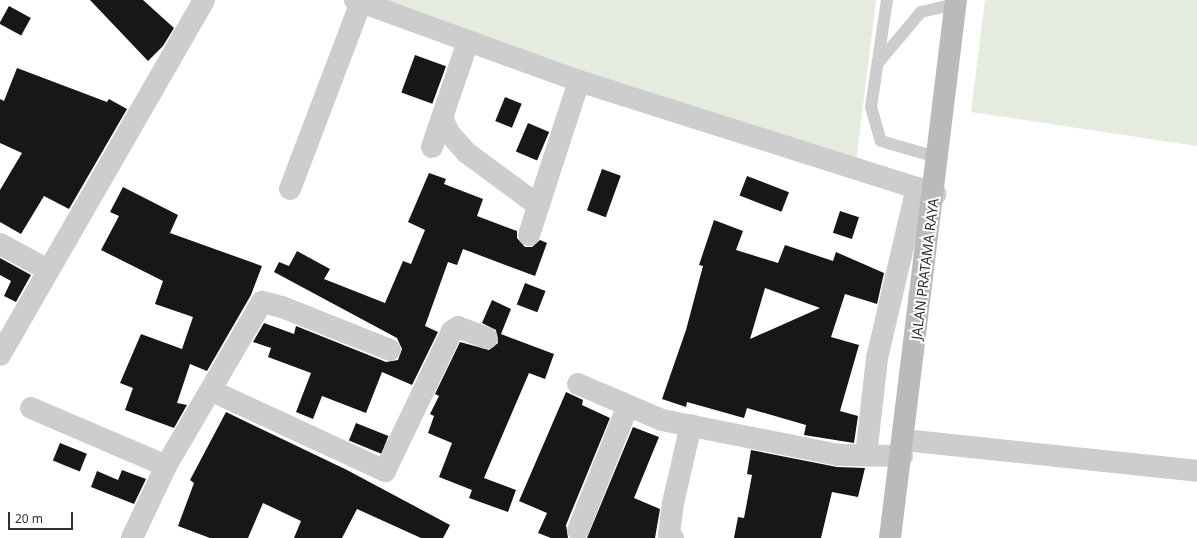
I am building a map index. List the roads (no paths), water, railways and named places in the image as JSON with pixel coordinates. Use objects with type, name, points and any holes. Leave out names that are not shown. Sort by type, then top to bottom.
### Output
[{"type":"main road","name":"JALAN PRATAMA RAYA","points":[[890,538],[903,448],[926,191],[940,158],[956,2]]},
{"type":"street","points":[[0,355],[204,0]]},
{"type":"street","points":[[290,189],[358,1],[579,81],[926,191],[877,358],[866,455]]},
{"type":"street","points":[[432,147],[468,41]]},
{"type":"street","points":[[529,235],[579,81]]},
{"type":"street","points":[[442,118],[449,133],[467,153],[539,206]]},
{"type":"street","points":[[0,244],[48,270]]},
{"type":"street","points":[[132,538],[166,466],[264,302],[390,350]]},
{"type":"street","points":[[212,391],[385,471],[452,331],[458,327],[487,338]]},
{"type":"street","points":[[578,384],[627,408],[691,425],[840,455],[866,455],[903,448],[1197,472]]},
{"type":"street","points":[[31,408],[166,466]]},
{"type":"street","points":[[578,530],[627,408]]},
{"type":"street","points":[[673,538],[669,535],[673,503],[691,425]]},
{"type":"lane","points":[[887,0],[871,107],[881,140],[940,158]]},
{"type":"lane","points":[[878,63],[921,12],[956,2]]}]
